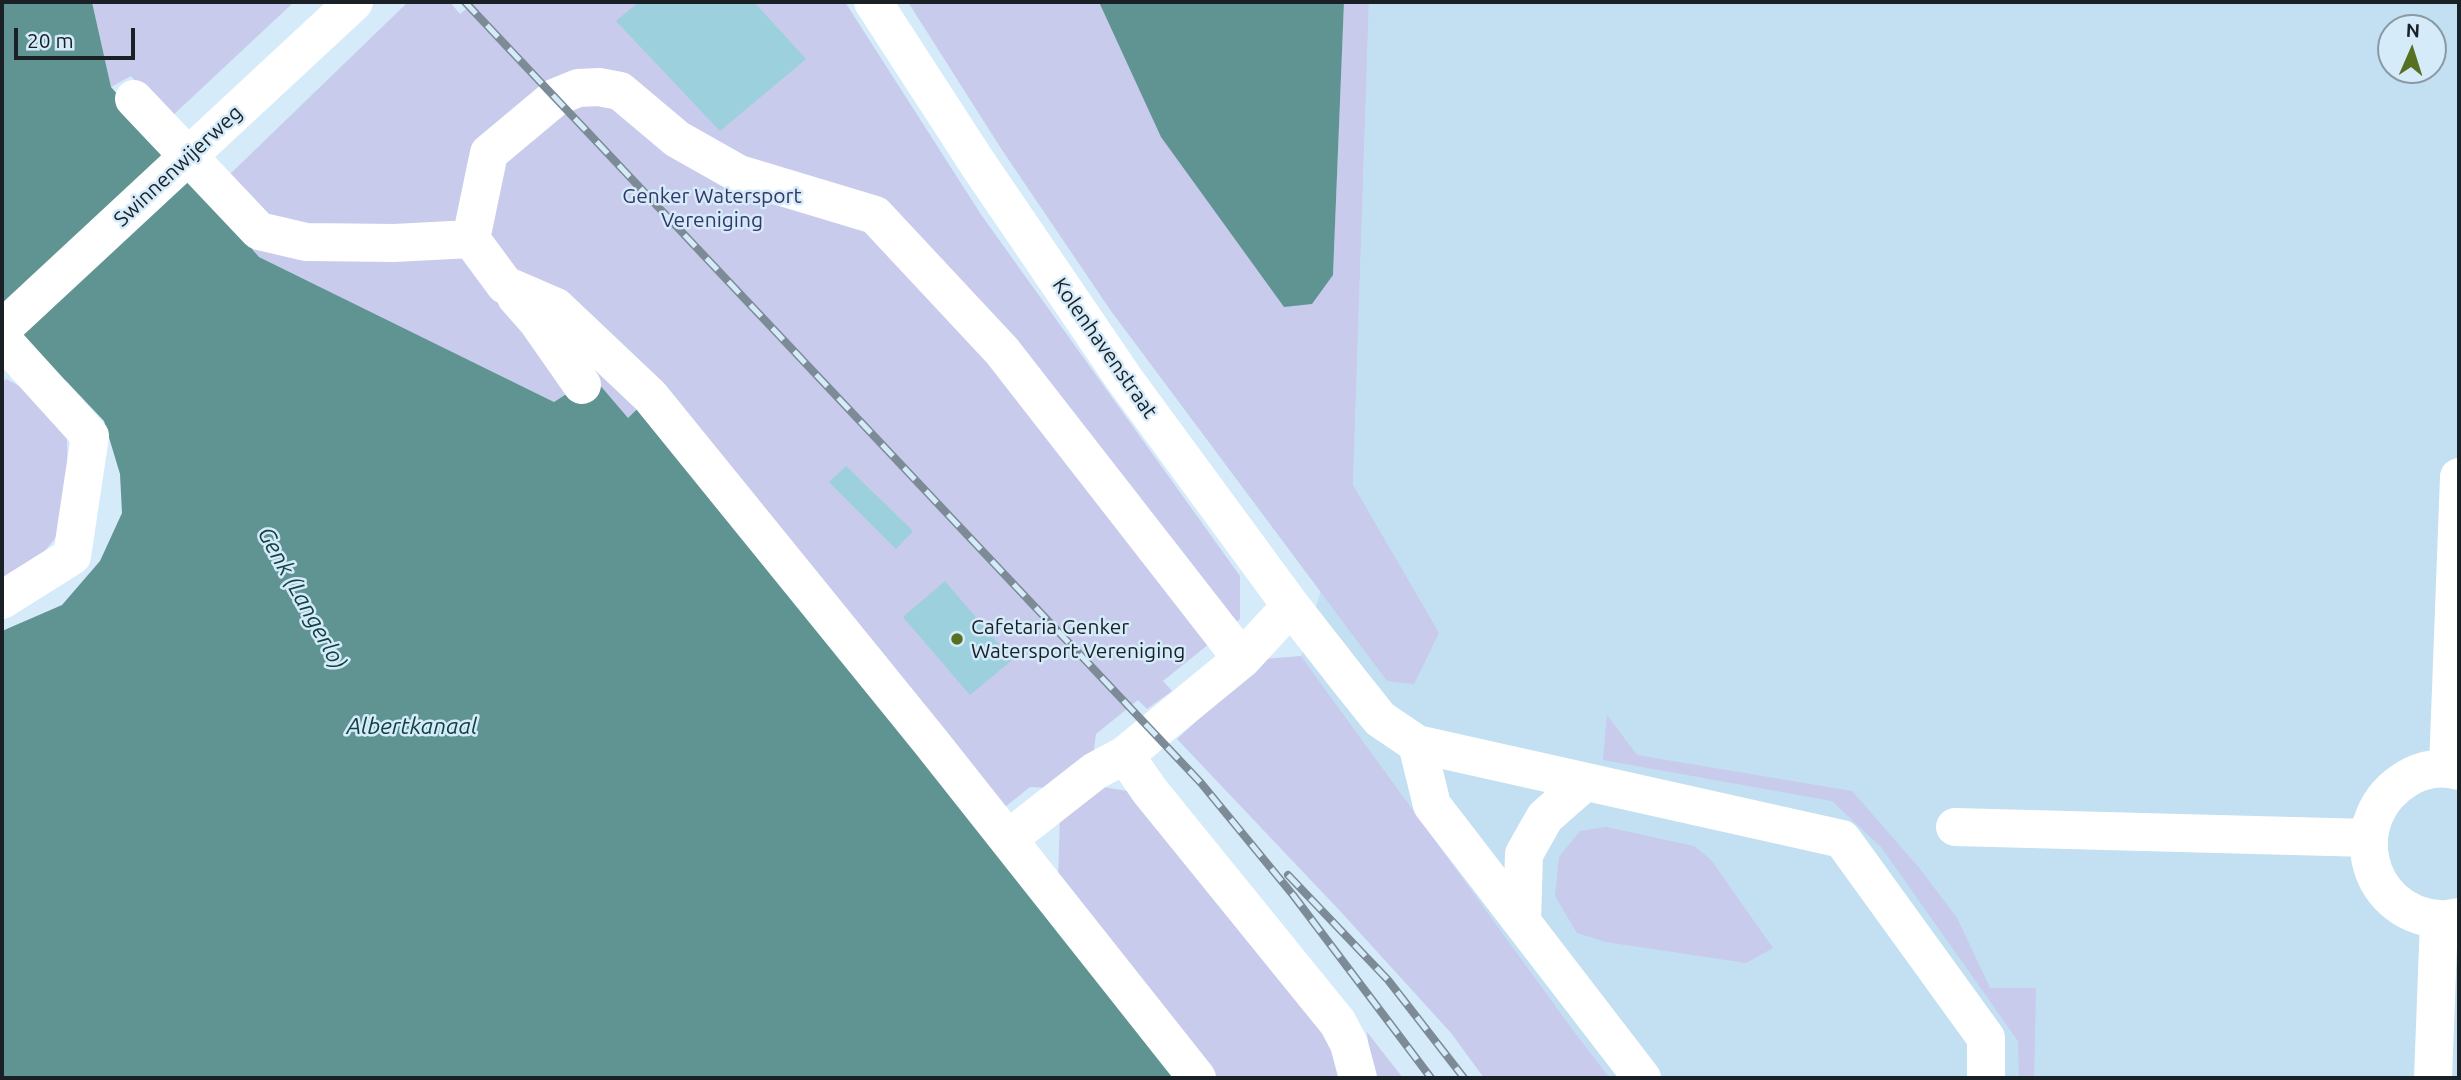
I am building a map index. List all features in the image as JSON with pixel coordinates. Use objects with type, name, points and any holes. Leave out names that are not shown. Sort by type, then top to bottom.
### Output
[{"type":"street","name":"Swinnenwijerweg","points":[[2,329],[354,2]]},
{"type":"street","name":"Kolenhavenstraat","points":[[873,2],[978,164],[1125,380],[1291,606],[1380,719],[1417,744]]},
{"type":"street","points":[[582,385],[538,322],[505,285],[471,239],[489,153],[556,97],[578,89],[599,87],[620,91],[677,139],[739,174],[875,215],[1002,351],[1242,659]]},
{"type":"street","points":[[134,99],[259,231],[306,242],[394,243],[471,239]]},
{"type":"street","points":[[505,285],[556,307],[650,396],[1198,1078]]},
{"type":"street","points":[[2,340],[90,436],[72,556],[2,600]]},
{"type":"street","points":[[2433,1078],[2449,918],[2410,912],[2386,893],[2371,868],[2368,838],[2375,810],[2394,787],[2419,772],[2454,770],[2459,477]]},
{"type":"street","points":[[1008,839],[1095,772],[1125,755],[1242,659],[1291,606]]},
{"type":"street","points":[[1642,1078],[1432,805],[1417,744],[1842,839],[1986,1038],[1986,1078]]},
{"type":"street","points":[[1125,755],[1149,790],[1338,1023],[1349,1044],[1358,1078]]},
{"type":"street","points":[[1522,922],[1524,854],[1545,817],[1585,782]]},
{"type":"street","points":[[1955,827],[2368,838]]},
{"type":"shaded area","points":[[1369,2],[2459,2],[2459,1078],[1610,1078],[1301,656],[1353,485]]},
{"type":"green space","points":[[92,2],[294,2],[170,118],[131,76],[111,87]]},
{"type":"green space","name":"Genker Watersport Vereniging","points":[[408,2],[450,2],[460,14],[475,2],[845,2],[982,216],[1240,576],[1240,619],[1163,681],[1172,691],[1147,709],[1138,700],[1096,734],[1093,757],[1050,788],[1030,787],[980,827],[637,408],[628,419],[593,378],[554,402],[259,257],[221,210],[227,177]]},
{"type":"green space","points":[[908,2],[1100,2],[1333,275],[1344,2],[1369,2],[1353,485],[1439,633],[1414,684],[1387,681],[1111,311],[1002,150]]},
{"type":"green space","points":[[6,379],[41,397],[67,438],[68,498],[57,536],[26,574],[2,584],[2,383]]},
{"type":"green space","points":[[1301,656],[1610,1078],[1484,1078],[1451,1033],[1177,739],[1264,659]]},
{"type":"green space","points":[[1607,715],[1637,755],[1852,791],[1920,869],[1957,918],[1990,988],[2036,988],[2034,1078],[2019,1078],[2018,1041],[1881,847],[1832,801],[1603,760]]},
{"type":"green space","points":[[1097,786],[1127,791],[1333,1039],[1345,1078],[1213,1078],[1058,881],[1060,815]]},
{"type":"green space","points":[[1606,827],[1694,846],[1711,860],[1773,948],[1746,963],[1606,942],[1577,933],[1555,896],[1559,857],[1580,831]]},
{"type":"green space","points":[[1367,1032],[1403,1078],[1371,1078]]},
{"type":"water","name":"Albertkanaal","points":[[2,2],[92,2],[111,87],[259,257],[554,402],[593,377],[628,418],[638,408],[980,827],[1175,1078],[2,1078],[2,631],[62,605],[100,561],[122,513],[120,474],[104,421],[2,316]]},
{"type":"water","points":[[1099,2],[1344,2],[1333,275],[1312,304],[1284,307],[1161,137]]},
{"type":"building","points":[[639,2],[754,2],[806,59],[720,131],[616,21]]},
{"type":"building","points":[[846,466],[913,531],[896,549],[829,482]]},
{"type":"building","name":"Cafetaria Genker Watersport Vereniging","points":[[945,581],[1012,660],[970,695],[903,617]]},
{"type":"railway","points":[[465,2],[1201,783],[1293,895],[1431,1078]]},
{"type":"railway","points":[[1288,875],[1388,980],[1464,1078]]},
{"type":"place","name":"Cafetaria Genker Watersport Vereniging","points":[[957,639]]},
{"type":"water label","name":"Genk (Langerlo)","points":[[302,598]]}]
